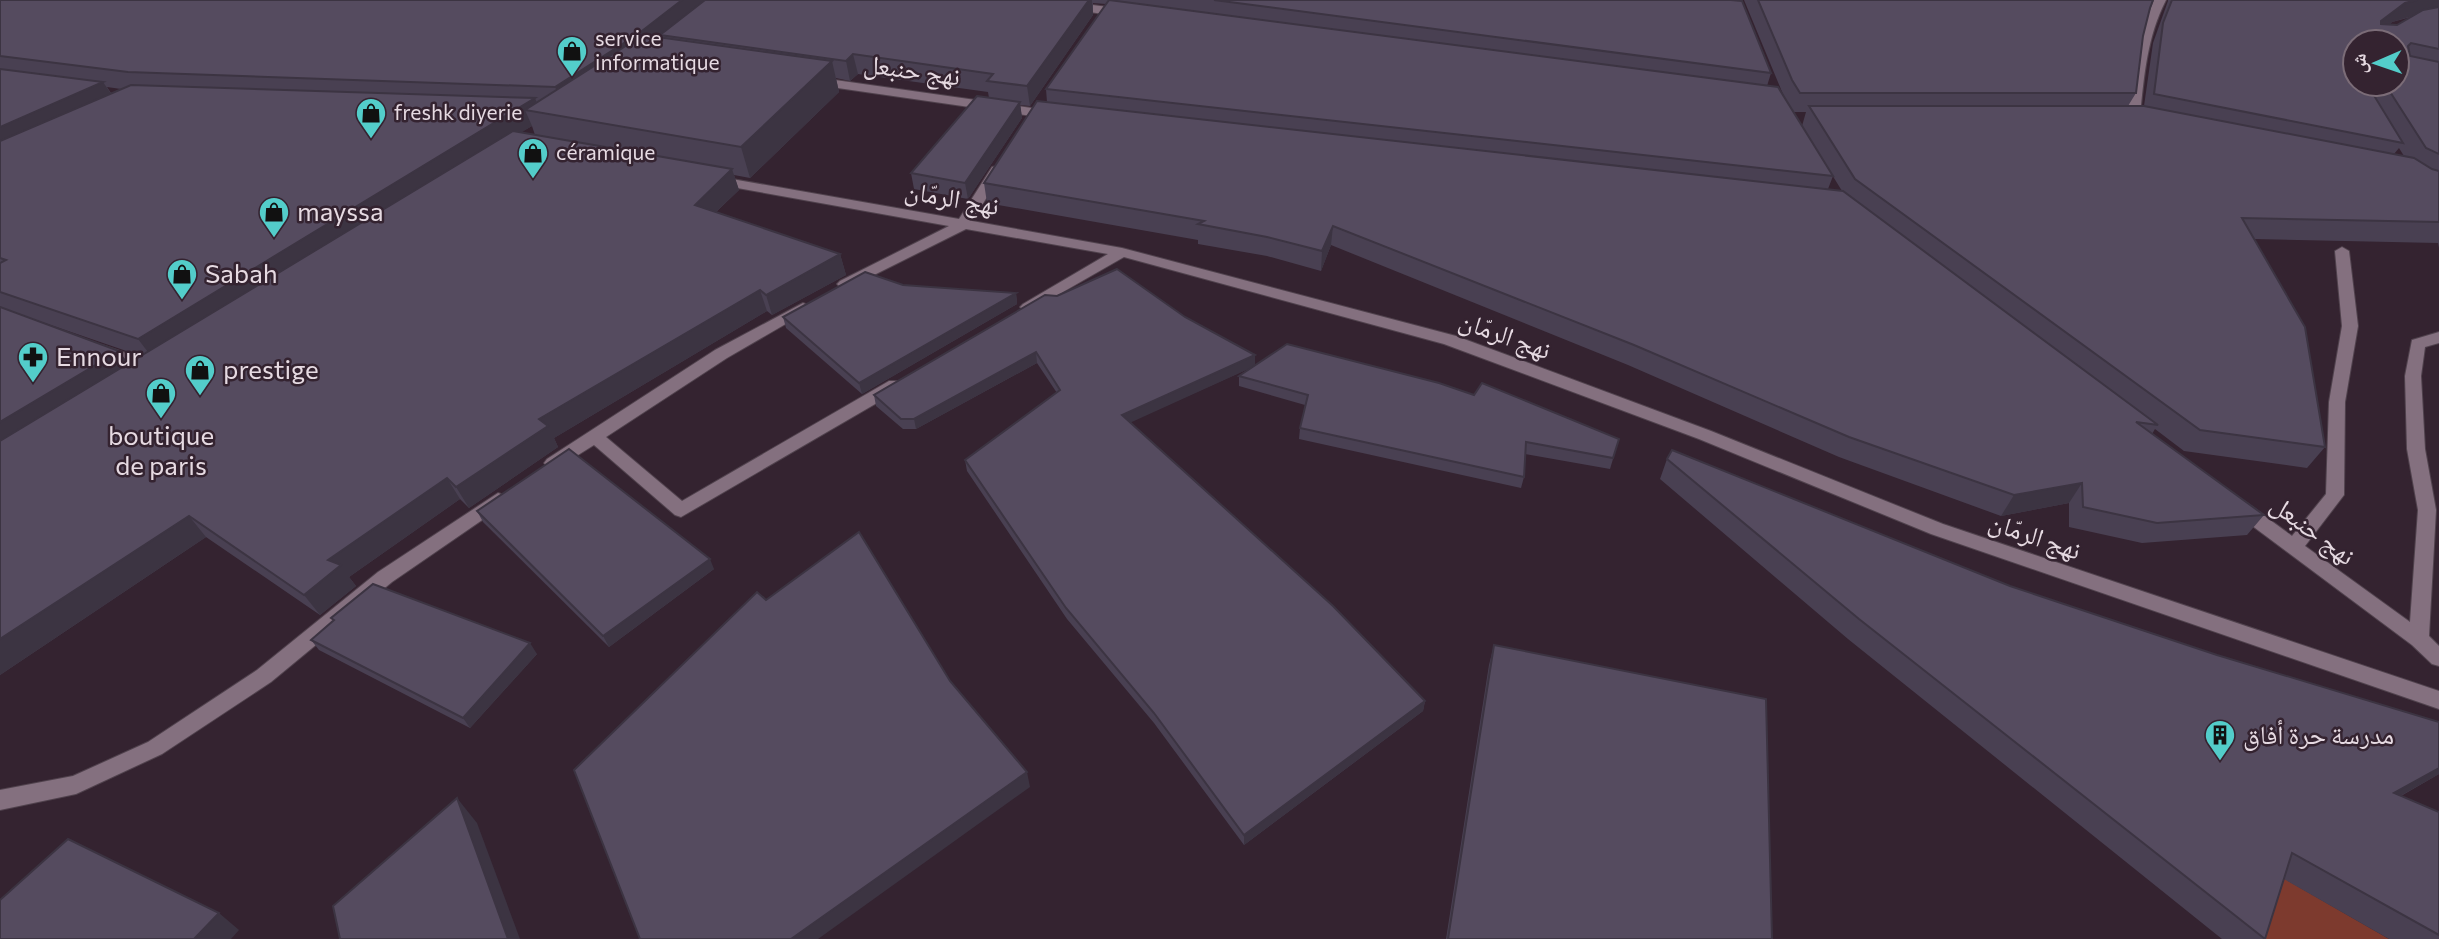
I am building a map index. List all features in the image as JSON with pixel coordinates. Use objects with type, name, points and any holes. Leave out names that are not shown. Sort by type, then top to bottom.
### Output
[{"type":"street","points":[[1027,0],[1102,16],[1133,14]]},
{"type":"street","points":[[2160,0],[2152,12],[2143,43],[2126,119],[2160,124]]},
{"type":"street","name":"نهج حنبعل","points":[[801,79],[1075,117]]},
{"type":"street","points":[[535,475],[721,354],[828,294],[962,225],[1005,158]]},
{"type":"street","name":"نهج الرمّان","points":[[694,176],[1122,252],[1450,340],[1705,435],[1937,529],[2439,700]]},
{"type":"street","points":[[2294,547],[2335,495],[2337,402],[2350,326],[2342,251]]},
{"type":"street","points":[[1014,315],[1122,252]]},
{"type":"street","points":[[2419,639],[2427,510],[2416,449],[2413,376],[2418,344],[2439,337]]},
{"type":"street","points":[[91,346],[162,366],[134,383]]},
{"type":"street","points":[[593,435],[681,510],[907,378]]},
{"type":"street","points":[[0,800],[76,785],[155,748],[264,676],[385,578],[512,491]]},
{"type":"street","name":"نهج حنبعل","points":[[2227,497],[2419,639],[2439,658]]},
{"type":"shaded area","points":[[2271,871],[2389,939],[2249,939]]},
{"type":"building","points":[[0,0],[682,0],[638,34],[555,87],[128,72],[0,56]]},
{"type":"building","points":[[705,0],[1089,0],[1027,86],[987,81],[993,74],[853,54],[846,61],[660,35]]},
{"type":"building","points":[[1109,0],[1778,87],[1833,176],[1046,89]]},
{"type":"building","points":[[1214,0],[1742,1],[1771,73]]},
{"type":"building","points":[[1758,0],[2153,0],[2143,36],[2136,93],[1800,93]]},
{"type":"building","points":[[2172,0],[2417,0],[2405,3],[2381,21],[2381,24],[2397,25],[2423,10],[2439,7],[2439,49],[2411,43],[2411,28],[2341,28],[2341,98],[2376,98],[2403,143],[2154,94],[2163,23]]},
{"type":"building","points":[[643,35],[832,61],[741,147],[525,110]]},
{"type":"building","points":[[2411,56],[2439,62],[2439,154],[2426,148],[2394,98],[2411,98]]},
{"type":"building","points":[[0,69],[103,82],[0,127]]},
{"type":"building","points":[[131,85],[535,98],[138,339],[0,292],[0,263],[6,260],[0,258],[0,141]]},
{"type":"building","points":[[977,96],[1020,102],[965,183],[911,173]]},
{"type":"building","points":[[1037,101],[1843,191],[2158,425],[2136,422],[2264,515],[2157,523],[2083,507],[2082,483],[2014,495],[1849,437],[1634,345],[1333,226],[1322,251],[1198,224],[1204,221],[984,183]]},
{"type":"building","points":[[1809,106],[2144,106],[2414,158],[2439,171],[2439,222],[2242,218],[2305,327],[2325,447],[2200,430],[1855,179]]},
{"type":"building","points":[[513,131],[732,169],[695,205],[840,254],[766,295],[760,290],[539,419],[548,426],[456,487],[447,478],[328,560],[341,565],[304,595],[189,516],[0,639],[0,441]]},
{"type":"building","points":[[1117,269],[1185,317],[1255,355],[1122,415],[1333,606],[1425,701],[1244,835],[1154,713],[1066,608],[965,460],[1060,390],[1036,352],[914,419],[901,419],[874,395],[1045,295],[1057,296]]},
{"type":"building","points":[[865,272],[903,285],[1016,293],[859,383],[783,317]]},
{"type":"building","points":[[0,307],[119,351],[0,422]]},
{"type":"building","points":[[1287,344],[1439,383],[1474,395],[1482,383],[1619,439],[1613,458],[1526,442],[1524,477],[1300,428],[1308,395],[1239,376]]},
{"type":"building","points":[[569,449],[710,559],[603,636],[477,511]]},
{"type":"building","name":"مدرسة حرة أفاق","points":[[1672,450],[2010,586],[2217,655],[2439,722],[2439,768],[2394,793],[2439,812],[2439,935],[2292,853],[2265,939],[1859,619],[1667,459]]},
{"type":"building","points":[[859,532],[950,681],[1027,772],[791,939],[640,939],[574,770],[757,592],[766,600]]},
{"type":"building","points":[[373,584],[530,643],[463,718],[311,640],[334,620],[331,618]]},
{"type":"building","points":[[1494,645],[1766,699],[1772,939],[1448,939]]},
{"type":"building","points":[[457,798],[508,939],[340,939],[333,906]]},
{"type":"building","points":[[68,839],[219,913],[194,939],[0,939],[0,900]]},
{"type":"place","name":"service informatique","points":[[572,78]]},
{"type":"place","name":"freshk diyerie","points":[[371,140]]},
{"type":"place","name":"céramique","points":[[533,180]]},
{"type":"place","name":"mayssa","points":[[274,239]]},
{"type":"place","name":"Sabah","points":[[182,301]]},
{"type":"place","name":"Ennour","points":[[33,384]]},
{"type":"place","name":"prestige","points":[[200,397]]},
{"type":"place","name":"boutique de paris","points":[[161,420]]},
{"type":"place","name":"مدرسة حرة أفاق","points":[[2220,762]]}]
